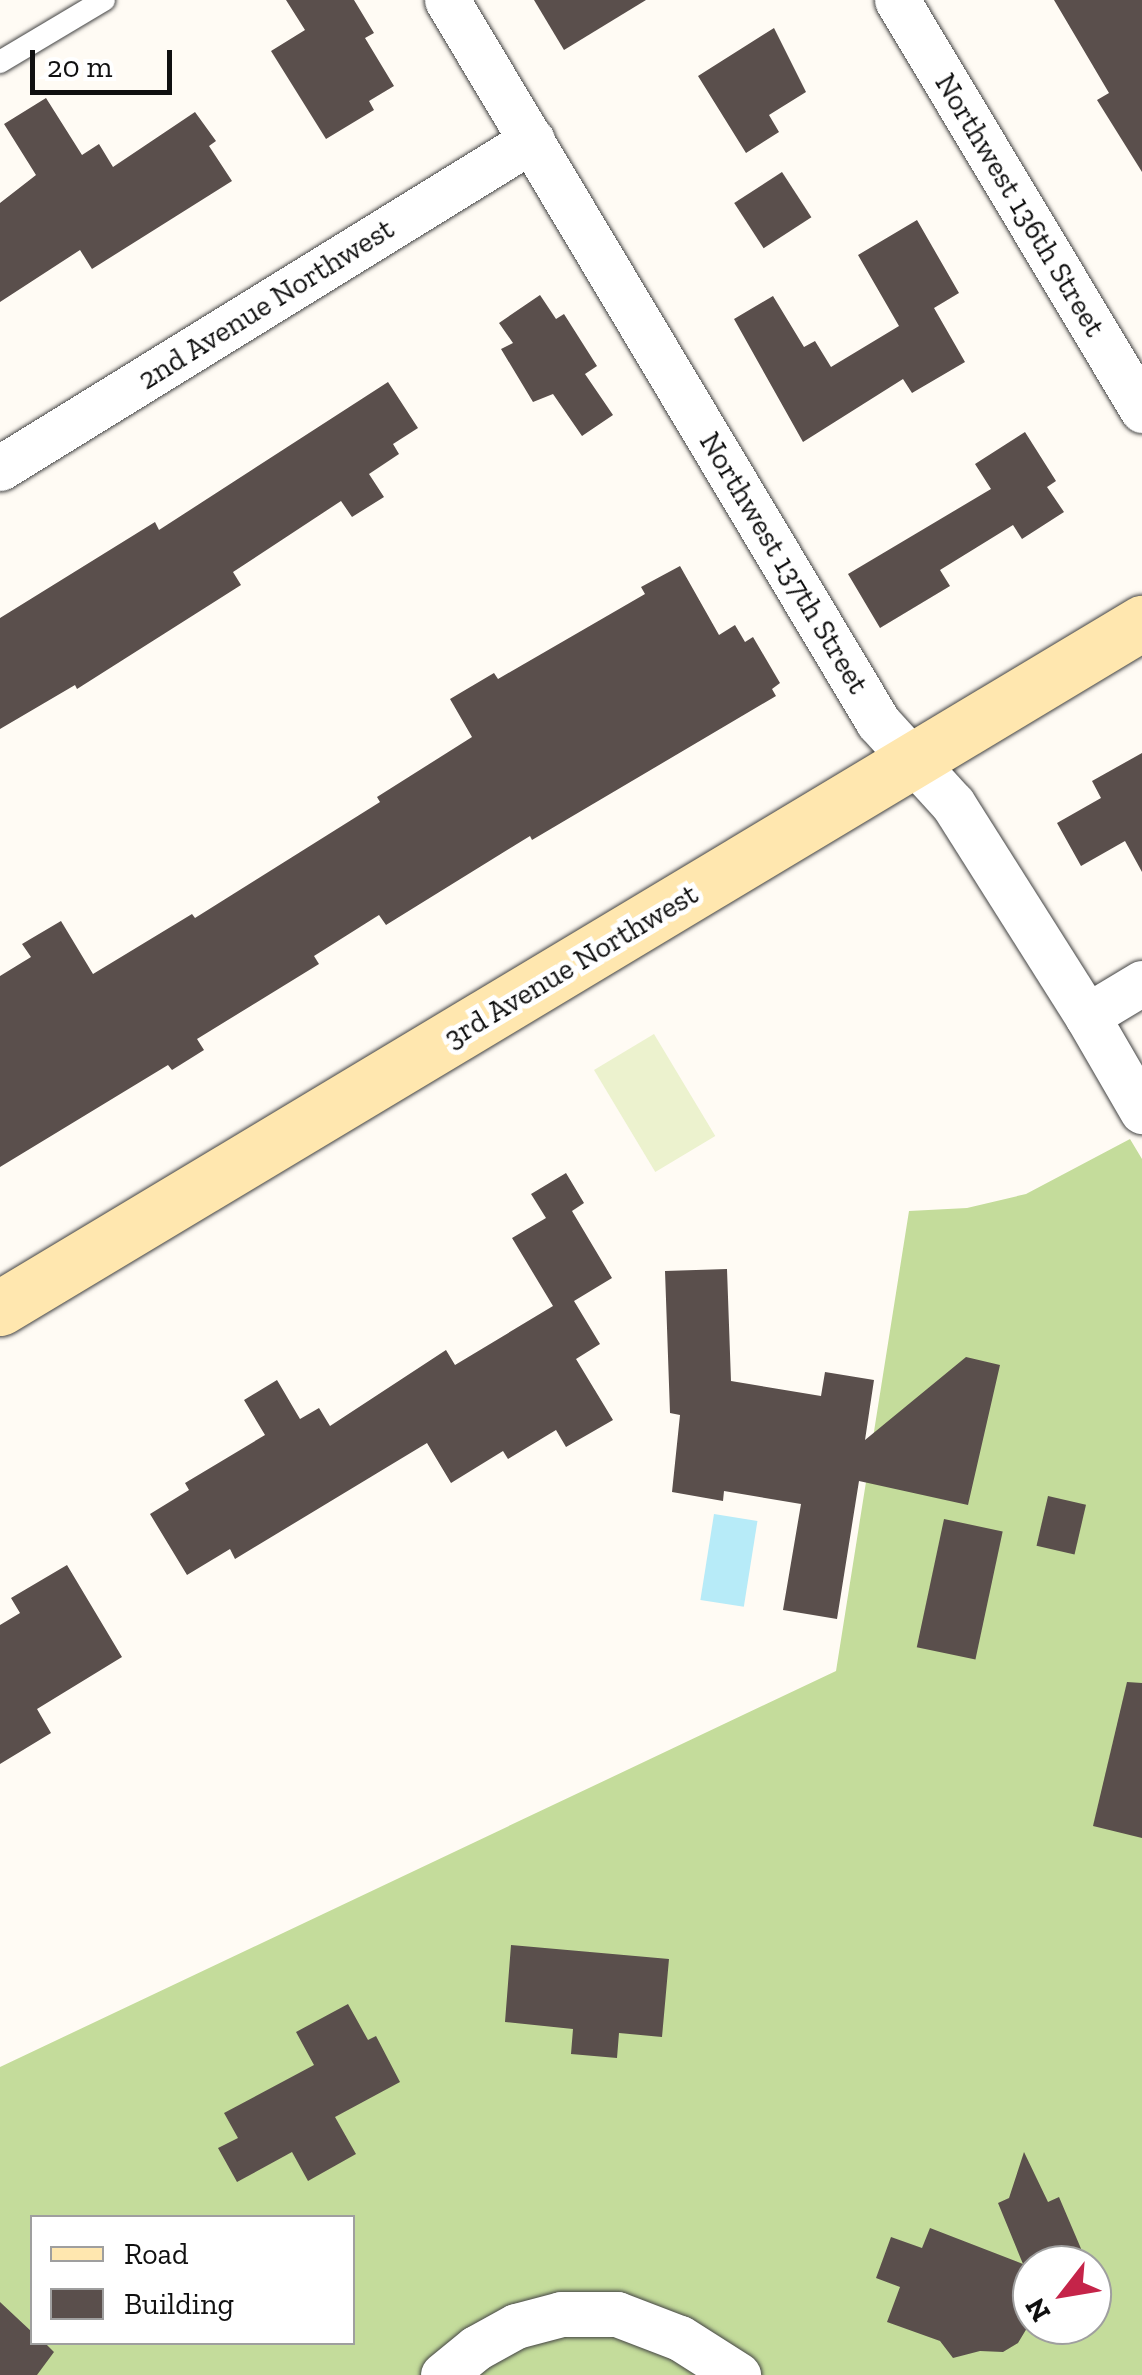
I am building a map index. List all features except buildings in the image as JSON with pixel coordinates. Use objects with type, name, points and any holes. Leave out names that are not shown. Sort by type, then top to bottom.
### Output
[{"type":"street","name":"Northwest 137th Street","points":[[446,0],[878,722],[953,804],[1088,1016],[1142,1111]]},
{"type":"street","name":"Northwest 136th Street","points":[[897,0],[1142,410]]},
{"type":"street","name":"2nd Avenue Northwest","points":[[0,468],[532,140]]},
{"type":"street","name":"3rd Avenue Northwest","points":[[0,1308],[1142,623]]},
{"type":"street","points":[[1088,1016],[1142,983]]},
{"type":"street","points":[[443,2375],[476,2348],[516,2326],[561,2314],[617,2314],[680,2338],[738,2375]]},
{"type":"lane","points":[[0,62],[104,0]]},
{"type":"green space","points":[[654,1034],[715,1136],[655,1172],[594,1070]]},
{"type":"green space","points":[[1130,1139],[1142,1159],[1142,2375],[0,2375],[0,2067],[836,1671],[909,1211],[967,1208],[1026,1194]]},
{"type":"water","points":[[714,1514],[757,1521],[744,1607],[700,1600]]}]
